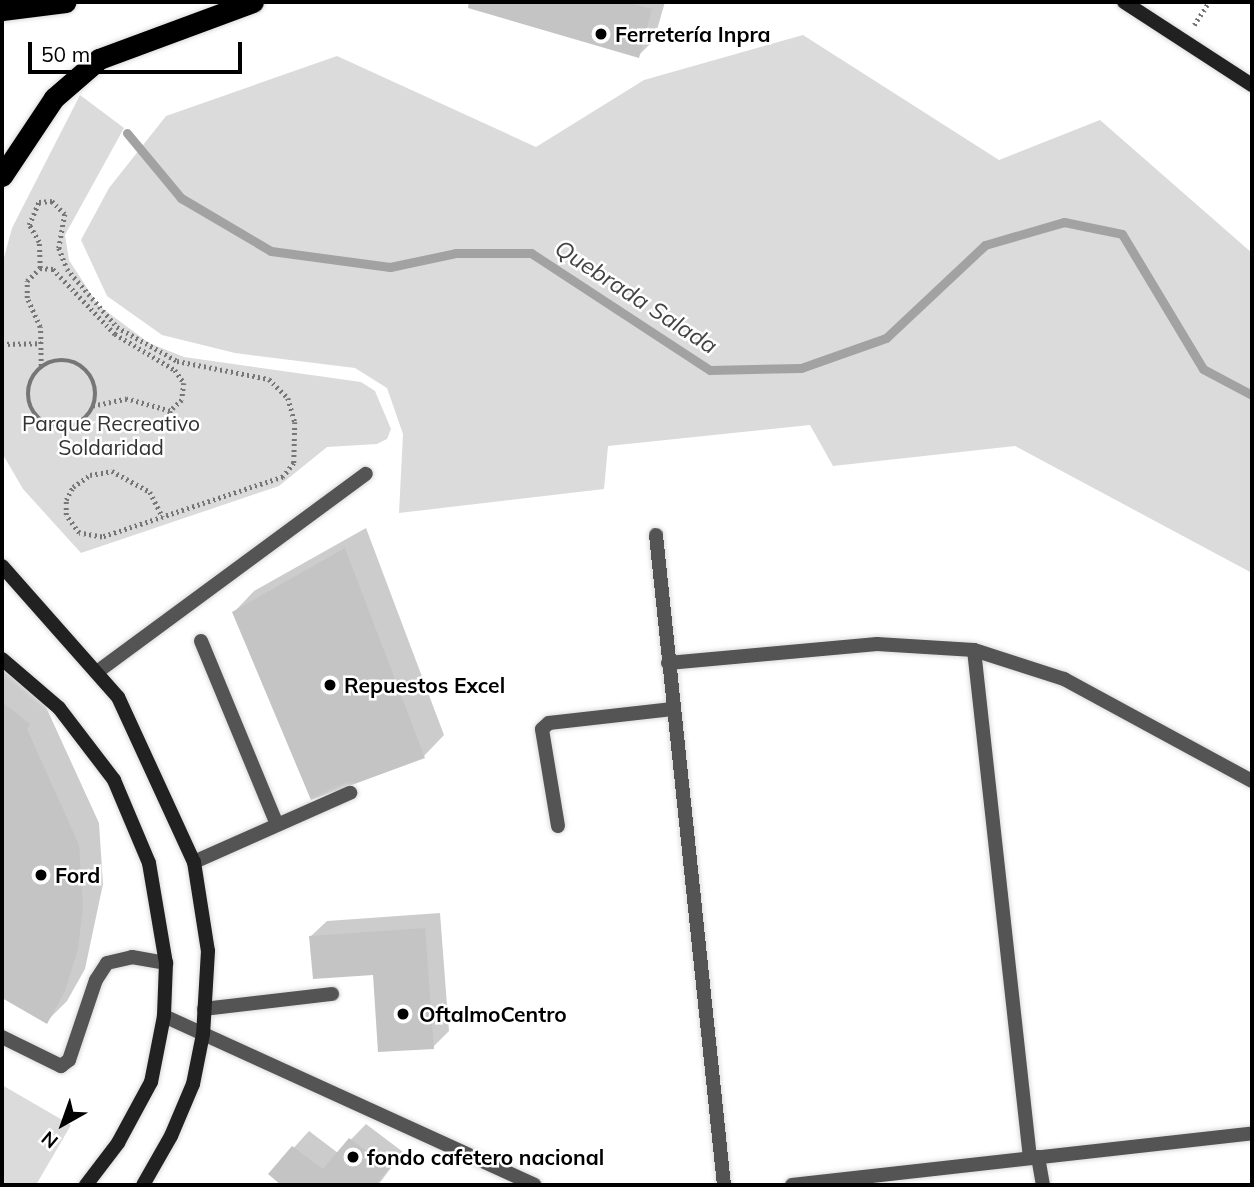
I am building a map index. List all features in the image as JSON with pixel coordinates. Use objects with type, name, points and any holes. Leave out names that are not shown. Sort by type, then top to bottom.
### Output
[{"type":"highway","points":[[2,9],[65,2]]},
{"type":"highway","points":[[2,176],[54,98],[99,59],[253,2]]},
{"type":"main road","points":[[2,9],[3,2]]},
{"type":"main road","points":[[1124,2],[1252,85]]},
{"type":"main road","points":[[2,566],[118,696],[194,862],[208,951],[202,1034],[193,1084],[171,1136],[143,1185]]},
{"type":"main road","points":[[2,659],[59,708],[114,780],[149,863],[166,963],[164,1016],[151,1082],[118,1143],[86,1185]]},
{"type":"street","points":[[97,672],[366,474]]},
{"type":"street","points":[[656,536],[672,709],[724,1185]]},
{"type":"street","points":[[201,641],[276,822]]},
{"type":"street","points":[[668,663],[877,644],[974,650],[1064,679],[1252,781]]},
{"type":"street","points":[[974,650],[1034,1157],[1043,1185]]},
{"type":"street","points":[[558,826],[542,729],[549,723],[672,709]]},
{"type":"street","points":[[194,862],[276,822],[350,793]]},
{"type":"street","points":[[2,1037],[61,1066],[69,1060],[96,980],[107,963],[132,957],[166,963]]},
{"type":"street","points":[[204,1009],[332,994]]},
{"type":"street","points":[[164,1016],[534,1185]]},
{"type":"street","points":[[792,1185],[882,1181],[1034,1157],[1252,1133]]},
{"type":"path","points":[[41,366],[62,360],[82,367],[94,385],[94,406],[80,424],[68,428],[45,425],[29,407],[27,395],[41,366],[40,327],[27,298],[27,281],[40,268],[39,242],[29,225],[39,202],[52,201],[65,214],[59,248],[67,269],[117,327],[177,361],[269,379],[288,398],[295,422],[294,463],[283,477],[163,517],[102,537],[79,533],[66,515],[66,500],[73,487],[90,475],[112,471],[150,492],[163,517]]},
{"type":"path","points":[[40,268],[53,269],[115,334],[175,370],[184,383],[182,400],[170,411]]},
{"type":"path","points":[[2,344],[41,343]]},
{"type":"path","points":[[94,406],[127,399],[170,411]]},
{"type":"path","points":[[170,411],[173,430]]},
{"type":"green space","points":[[803,35],[999,160],[1100,120],[1252,253],[1252,573],[1015,446],[833,466],[810,425],[608,446],[604,489],[399,513],[403,434],[387,388],[355,368],[235,353],[162,335],[107,296],[81,240],[109,188],[166,116],[337,56],[536,147],[644,80]]},
{"type":"green space","name":"Parque Recreativo Soldaridad","points":[[80,95],[124,128],[65,235],[69,260],[98,305],[149,343],[184,357],[361,382],[375,391],[391,429],[387,439],[377,444],[327,447],[279,486],[81,553],[23,489],[2,453],[2,265],[12,228]]},
{"type":"green space","points":[[2,1085],[71,1125],[36,1185],[2,1185]]},
{"type":"building","name":"Ferretería Inpra","points":[[469,2],[627,2],[652,9],[639,58],[468,8]]},
{"type":"building","name":"Repuestos Excel","points":[[345,548],[425,758],[311,800],[232,612]]},
{"type":"building","name":"Ford","points":[[2,702],[30,724],[27,729],[79,845],[83,906],[78,949],[65,991],[47,1024],[2,998]]},
{"type":"building","name":"OftalmoCentro","points":[[425,928],[434,1049],[378,1052],[373,975],[313,979],[309,936]]},
{"type":"building","name":"fondo cafetero nacional","points":[[349,1138],[389,1168],[376,1185],[281,1185],[268,1174],[292,1146],[323,1169]]},
{"type":"waterway","name":"Quebrada Salada","points":[[127,133],[181,198],[271,251],[390,267],[456,253],[531,253],[710,370],[801,368],[886,338],[985,245],[1064,222],[1122,234],[1203,369],[1252,395]]},
{"type":"place","name":"Ferretería Inpra","points":[[601,34]]},
{"type":"place","name":"Repuestos Excel","points":[[330,685]]},
{"type":"place","name":"Ford","points":[[41,875]]},
{"type":"place","name":"OftalmoCentro","points":[[403,1014]]},
{"type":"place","name":"fondo cafetero nacional","points":[[353,1157]]}]
